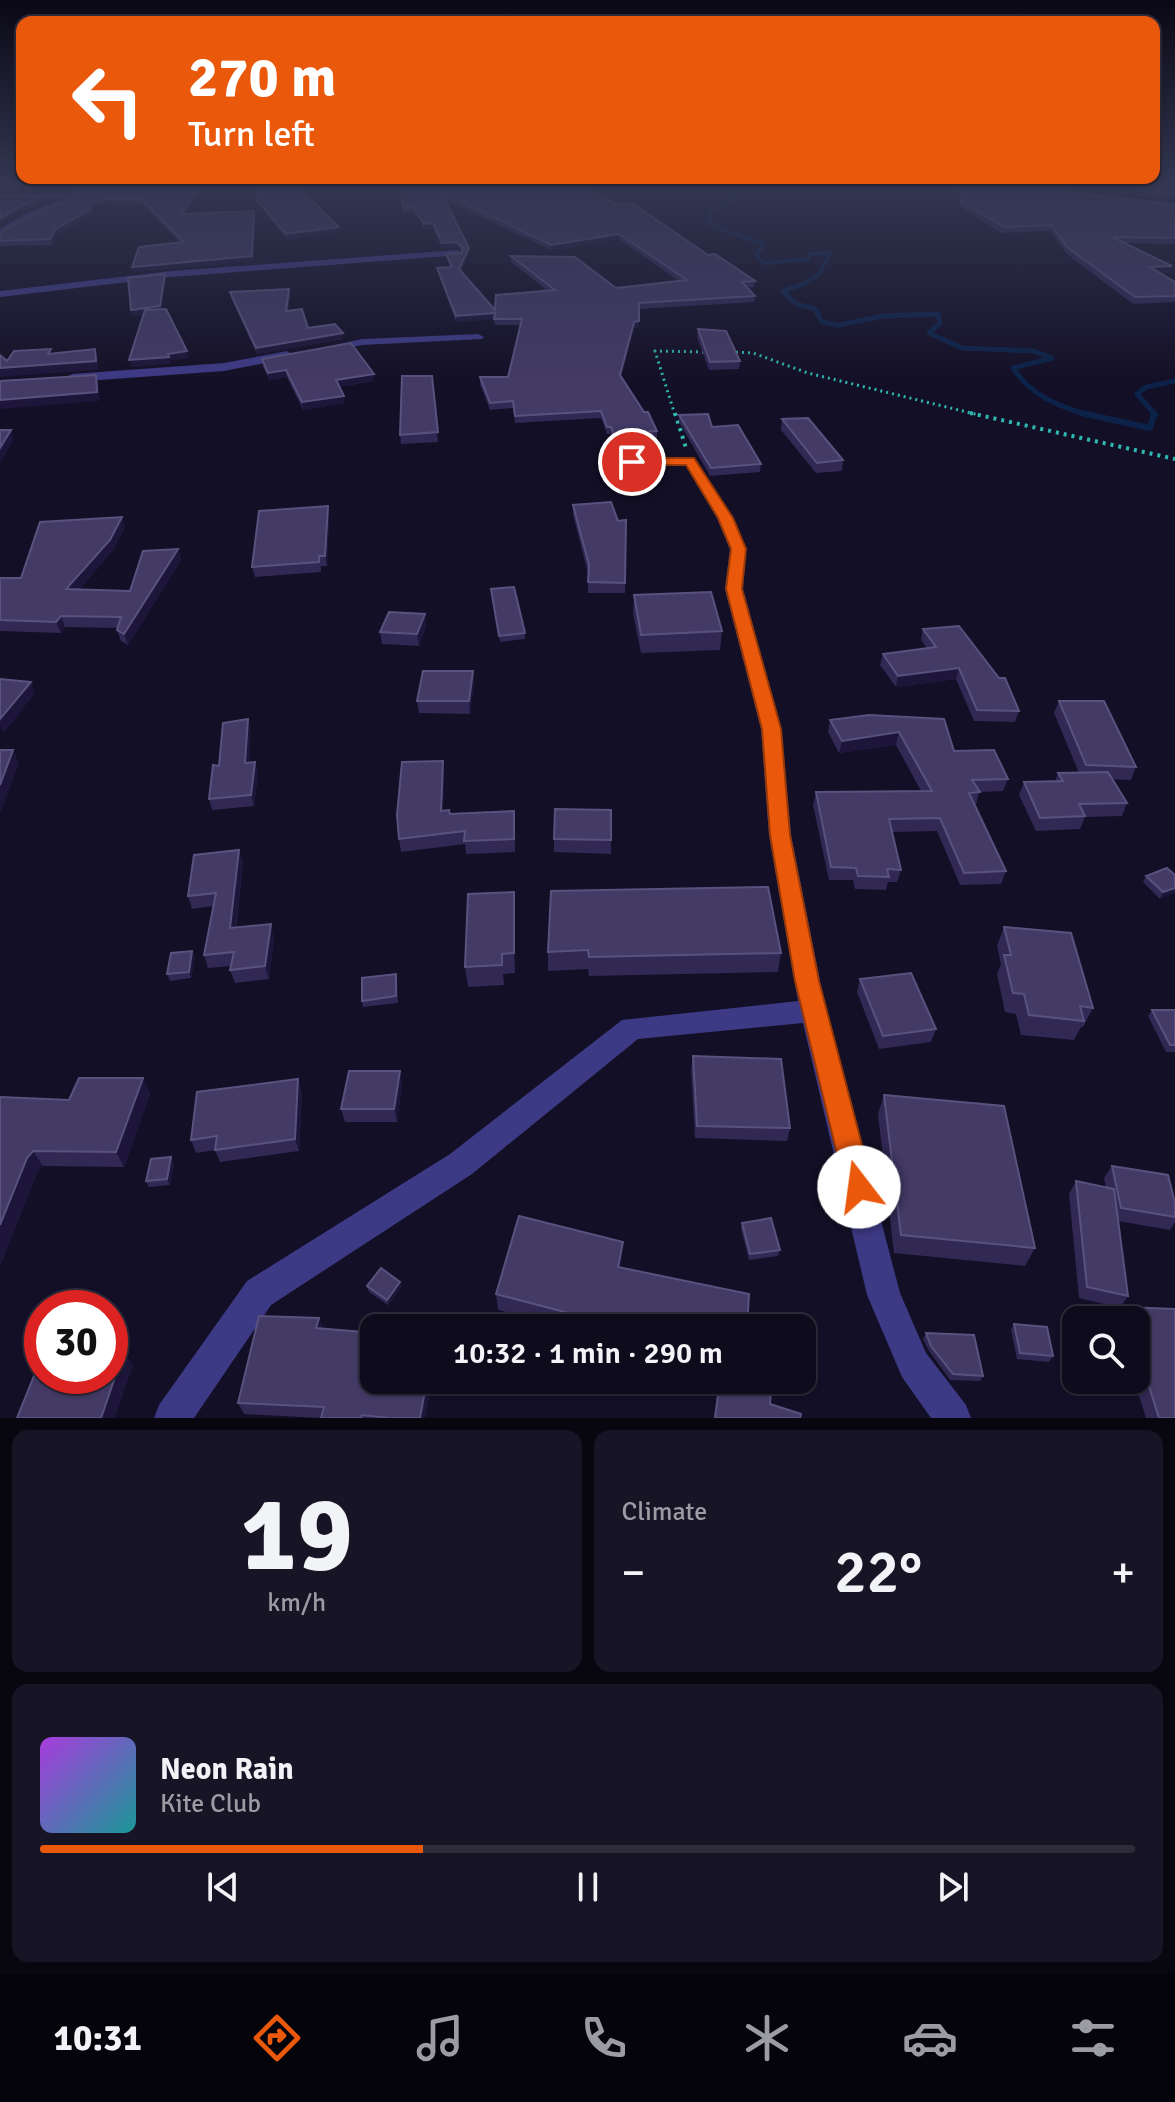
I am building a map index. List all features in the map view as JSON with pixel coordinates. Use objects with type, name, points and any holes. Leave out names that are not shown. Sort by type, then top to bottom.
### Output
[{"type":"street","points":[[0,294],[171,274],[458,253]]},
{"type":"street","points":[[316,350],[362,342],[478,337]]},
{"type":"street","points":[[64,378],[224,367],[301,353]]},
{"type":"street","points":[[606,464],[690,461],[725,518],[738,549],[734,589],[771,729],[780,835],[813,1011],[884,1295],[914,1365],[953,1418]]},
{"type":"street","points":[[172,1418],[259,1293],[461,1164],[632,1028],[813,1011]]},
{"type":"path","points":[[690,461],[655,351],[711,352]]},
{"type":"path","points":[[725,352],[753,353],[808,373],[890,395],[1175,459]]},
{"type":"building","points":[[138,250],[252,250],[252,256],[132,267]]},
{"type":"building","points":[[468,250],[459,269],[495,310],[496,295],[555,290],[511,256],[575,257],[616,288],[687,280],[643,250],[701,250],[708,255],[715,254],[755,281],[742,282],[755,296],[639,303],[639,321],[634,322],[620,375],[644,412],[648,412],[657,431],[614,434],[611,427],[607,427],[601,411],[515,416],[513,401],[490,403],[480,377],[508,377],[522,319],[494,319],[495,313],[456,316],[437,268],[452,267],[446,254]]},
{"type":"building","points":[[1071,250],[1139,250],[1172,266],[1150,267],[1175,282],[1175,296],[1135,297]]},
{"type":"building","points":[[165,274],[160,306],[131,310],[128,278]]},
{"type":"building","points":[[289,289],[286,311],[302,309],[308,328],[335,324],[343,333],[256,348],[230,292]]},
{"type":"building","points":[[166,309],[187,351],[168,354],[169,357],[129,360],[145,310]]},
{"type":"building","points":[[698,329],[726,331],[740,361],[710,362]]},
{"type":"building","points":[[351,343],[374,374],[336,380],[344,396],[302,402],[286,370],[268,373],[262,359]]},
{"type":"building","points":[[51,349],[48,354],[95,349],[96,361],[0,368],[0,355],[7,361],[14,351]]},
{"type":"building","points":[[96,375],[97,392],[0,400],[0,381]]},
{"type":"building","points":[[402,376],[432,376],[438,432],[400,435]]},
{"type":"building","points":[[708,414],[712,427],[738,425],[761,464],[711,468],[679,415]]},
{"type":"building","points":[[808,418],[843,460],[817,463],[782,419]]},
{"type":"building","points":[[0,430],[11,430],[0,448]]},
{"type":"building","points":[[611,502],[618,521],[626,520],[625,583],[588,582],[589,565],[573,505]]},
{"type":"building","points":[[328,506],[325,556],[319,556],[319,562],[252,567],[259,511]]},
{"type":"building","points":[[122,517],[110,540],[66,589],[130,591],[143,551],[178,549],[124,634],[117,630],[121,617],[61,616],[56,622],[0,620],[0,578],[21,578],[40,522]]},
{"type":"building","points":[[514,587],[525,633],[499,636],[491,589]]},
{"type":"building","points":[[711,592],[722,631],[641,635],[634,595]]},
{"type":"building","points":[[389,612],[425,614],[417,634],[380,632]]},
{"type":"building","points":[[959,626],[999,678],[1005,678],[1019,711],[977,710],[959,668],[898,676],[883,654],[936,647],[923,629]]},
{"type":"building","points":[[423,671],[473,671],[469,701],[417,701]]},
{"type":"building","points":[[0,679],[31,682],[0,719]]},
{"type":"building","points":[[1059,701],[1104,701],[1136,767],[1086,765]]},
{"type":"building","points":[[869,715],[944,719],[954,751],[994,750],[1008,779],[972,780],[980,792],[969,793],[1006,871],[964,873],[940,818],[889,819],[901,870],[887,869],[889,877],[858,876],[856,868],[831,867],[816,792],[932,791],[899,732],[842,741],[830,720]]},
{"type":"building","points":[[248,719],[245,763],[255,762],[251,795],[209,799],[213,765],[219,766],[223,723]]},
{"type":"building","points":[[0,750],[13,750],[0,785]]},
{"type":"building","points":[[443,761],[441,811],[449,810],[450,814],[514,811],[514,839],[464,841],[465,831],[399,839],[397,815],[402,762]]},
{"type":"building","points":[[1108,772],[1127,803],[1079,804],[1085,816],[1040,818],[1024,782],[1063,781],[1058,773]]},
{"type":"building","points":[[555,809],[611,810],[611,840],[554,839]]},
{"type":"building","points":[[239,850],[230,928],[271,924],[265,966],[230,970],[234,952],[204,955],[216,893],[188,896],[194,855]]},
{"type":"building","points":[[1167,868],[1175,875],[1175,888],[1163,892],[1146,876]]},
{"type":"building","points":[[768,887],[781,953],[589,957],[588,950],[548,952],[551,891]]},
{"type":"building","points":[[514,892],[514,953],[502,954],[502,965],[465,967],[468,894]]},
{"type":"building","points":[[1004,927],[1071,933],[1093,1008],[1080,1006],[1084,1021],[1029,1015],[1024,994],[1013,993],[1004,955],[1011,955]]},
{"type":"building","points":[[192,951],[189,972],[167,974],[171,953]]},
{"type":"building","points":[[911,973],[936,1029],[883,1036],[860,979]]},
{"type":"building","points":[[396,974],[396,996],[362,1001],[362,978]]},
{"type":"building","points":[[1152,1010],[1175,1010],[1175,1045],[1170,1045]]},
{"type":"building","points":[[693,1056],[781,1059],[790,1128],[697,1126]]},
{"type":"building","points":[[349,1071],[400,1071],[394,1109],[341,1109]]},
{"type":"building","points":[[79,1078],[143,1078],[116,1152],[33,1151],[27,1158],[0,1225],[0,1097],[69,1100]]},
{"type":"building","points":[[298,1079],[295,1139],[215,1150],[217,1136],[191,1140],[197,1092]]},
{"type":"building","points":[[884,1095],[1004,1106],[1035,1248],[901,1235]]},
{"type":"building","points":[[171,1157],[167,1179],[146,1181],[151,1159]]},
{"type":"building","points":[[1112,1166],[1168,1175],[1175,1217],[1121,1208]]},
{"type":"building","points":[[1076,1181],[1114,1189],[1128,1296],[1087,1287]]},
{"type":"building","points":[[519,1216],[623,1242],[618,1267],[749,1294],[748,1314],[572,1314],[496,1294]]},
{"type":"building","points":[[771,1218],[780,1250],[750,1254],[742,1223]]},
{"type":"building","points":[[381,1268],[400,1282],[387,1300],[367,1286]]},
{"type":"building","points":[[1150,1308],[1175,1309],[1175,1418],[1159,1418],[1150,1389]]},
{"type":"building","points":[[259,1316],[319,1318],[316,1328],[360,1332],[360,1394],[424,1394],[420,1418],[362,1415],[361,1418],[321,1418],[324,1407],[238,1403]]},
{"type":"building","points":[[1014,1324],[1047,1327],[1053,1356],[1020,1353]]},
{"type":"building","points":[[926,1333],[974,1335],[983,1376],[953,1374],[931,1346]]},
{"type":"building","points":[[27,1394],[109,1394],[101,1418],[17,1418]]},
{"type":"building","points":[[718,1394],[771,1394],[770,1404],[801,1414],[800,1418],[715,1418]]},
{"type":"waterway","points":[[760,250],[756,255],[764,263],[808,259],[810,254],[830,253],[819,274],[800,285]]},
{"type":"waterway","points":[[800,285],[783,291],[796,304],[815,309],[822,322],[839,325],[883,316],[938,314],[940,323],[929,333],[962,348],[1034,351],[1052,358],[1013,368],[1036,392],[1083,413]]},
{"type":"waterway","points":[[1156,415],[1137,394],[1146,387],[1175,381]]},
{"type":"waterway","points":[[1083,413],[1150,428],[1154,413]]},
{"type":"waterway","points":[[1083,413],[1088,415]]},
{"type":"route","points":[[632,462],[690,461],[725,518],[738,549],[734,589],[771,729],[780,835],[807,981],[859,1187]]}]
